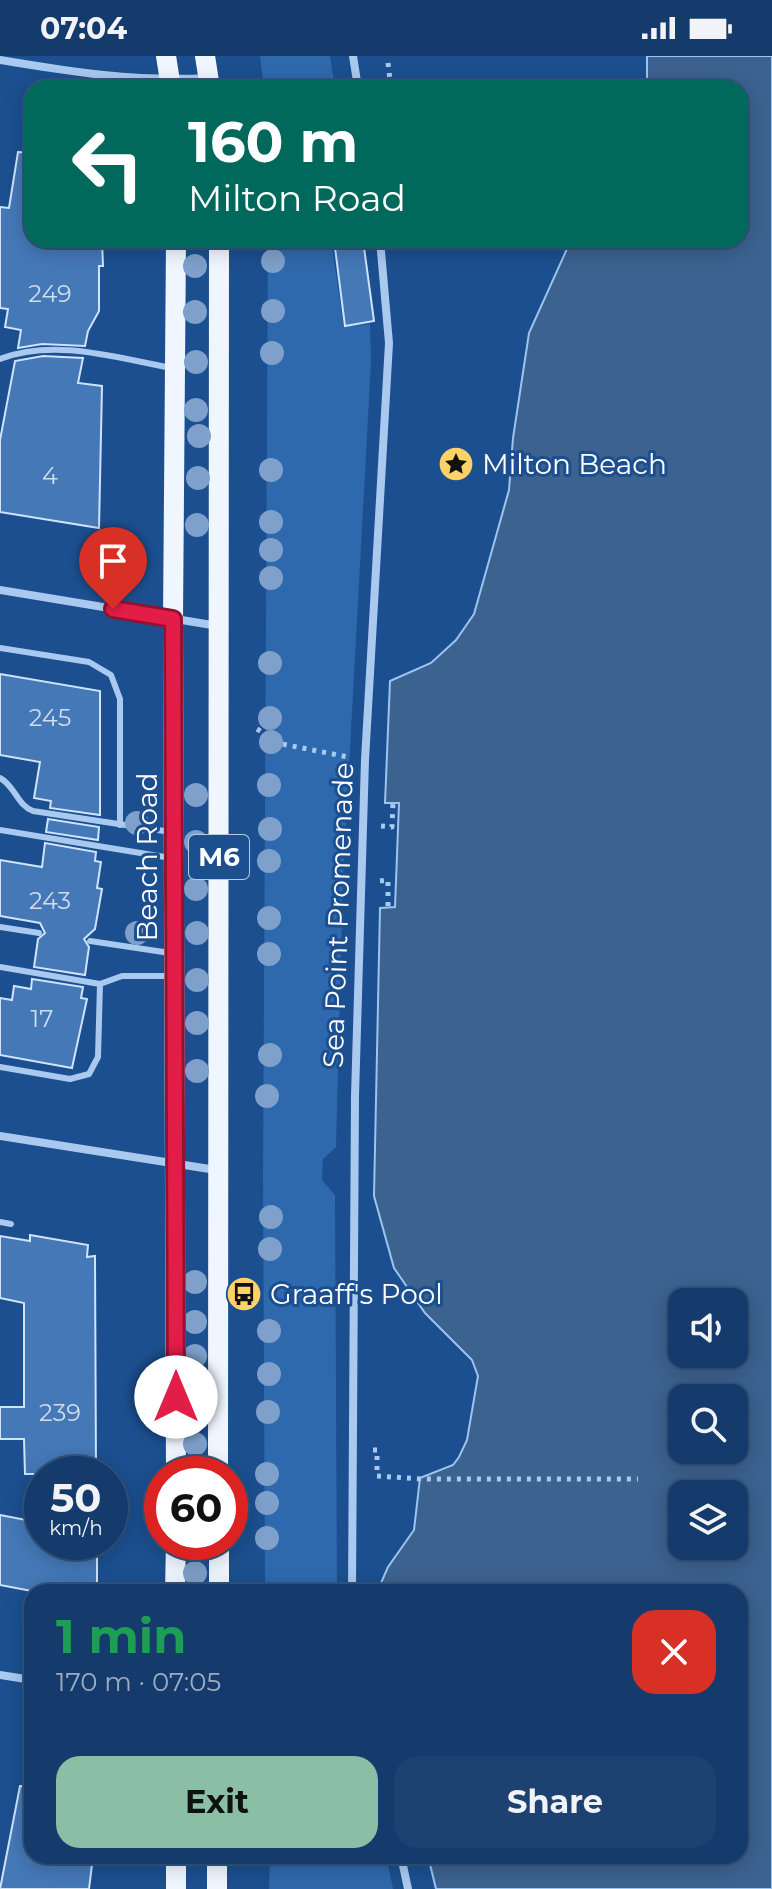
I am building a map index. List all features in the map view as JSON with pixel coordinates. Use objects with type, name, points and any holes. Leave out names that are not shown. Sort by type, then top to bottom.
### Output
[{"type":"main road","points":[[166,56],[169,80]]},
{"type":"main road","points":[[205,56],[209,80]]},
{"type":"main road","name":"Beach Road","points":[[176,248],[173,619],[176,1456]]},
{"type":"main road","name":"M6","points":[[218,1456],[219,248]]},
{"type":"main road","points":[[175,1584],[176,1560]]},
{"type":"main road","points":[[219,1560],[219,1584]]},
{"type":"main road","points":[[176,1864],[176,1889]]},
{"type":"main road","points":[[217,1864],[217,1889]]},
{"type":"street","points":[[353,56],[357,80]]},
{"type":"street","points":[[0,60],[131,80]]},
{"type":"street","name":"Sea Point Promenade","points":[[352,1584],[355,1096],[365,760],[389,343],[381,248]]},
{"type":"street","points":[[0,590],[219,626]]},
{"type":"street","points":[[0,1136],[217,1171]]},
{"type":"street","points":[[0,1675],[24,1679]]},
{"type":"street","points":[[403,1864],[408,1889]]},
{"type":"lane","points":[[0,359],[23,351],[49,348],[176,368]]},
{"type":"lane","points":[[0,648],[89,662],[111,675],[120,699],[120,825]]},
{"type":"lane","points":[[0,778],[26,808],[175,833]]},
{"type":"lane","points":[[0,830],[175,858]]},
{"type":"lane","points":[[0,927],[39,933]]},
{"type":"lane","points":[[90,941],[176,954]]},
{"type":"lane","points":[[0,967],[100,984],[122,976],[175,976]]},
{"type":"lane","points":[[0,1067],[70,1079],[89,1074],[98,1057],[100,984]]},
{"type":"lane","points":[[0,1222],[11,1224]]},
{"type":"path","points":[[388,63],[390,80]]},
{"type":"path","points":[[257,729],[282,744],[365,760]]},
{"type":"path","points":[[393,803],[393,821]]},
{"type":"path","points":[[388,890],[388,907]]},
{"type":"path","points":[[377,1450],[377,1476],[422,1479],[638,1479]]},
{"type":"shaded area","points":[[260,56],[330,56],[334,80],[263,80]]},
{"type":"shaded area","points":[[647,56],[772,56],[772,1889],[436,1889],[430,1864],[748,1864],[748,1584],[381,1584],[388,1567],[414,1530],[420,1478],[453,1465],[467,1440],[478,1376],[472,1360],[425,1313],[394,1268],[374,1196],[380,908],[395,907],[399,803],[385,803],[390,681],[431,663],[456,640],[474,614],[509,490],[513,438],[529,333],[567,248],[748,248],[748,80],[647,80]]},
{"type":"shaded area","points":[[268,248],[332,248],[344,327],[370,324],[371,362],[343,878],[336,1147],[323,1159],[322,1180],[335,1195],[337,1584],[265,1584],[263,1176]]},
{"type":"shaded area","points":[[270,1864],[388,1864],[393,1889],[269,1889]]},
{"type":"building","points":[[18,152],[24,152],[24,248],[102,248],[99,311],[88,331],[85,346],[42,344],[18,348],[21,330],[5,327],[8,309],[0,308],[0,207],[9,208]]},
{"type":"building","points":[[335,248],[364,248],[374,321],[345,326]]},
{"type":"building","points":[[43,356],[83,358],[78,383],[102,386],[99,528],[0,512],[0,440],[15,361]]},
{"type":"building","points":[[0,674],[100,691],[100,815],[50,808],[51,801],[34,798],[40,762],[0,755]]},
{"type":"building","points":[[48,819],[99,827],[98,840],[46,832]]},
{"type":"building","points":[[45,843],[96,852],[95,861],[101,862],[97,888],[102,889],[95,929],[84,939],[89,947],[85,975],[34,967],[38,939],[45,933],[40,923],[0,916],[0,860],[42,867]]},
{"type":"building","points":[[32,979],[83,987],[81,998],[87,999],[72,1068],[0,1055],[0,998],[12,1000],[14,986],[31,989]]},
{"type":"building","points":[[30,1235],[88,1245],[87,1257],[95,1256],[96,1456],[24,1456],[24,1439],[0,1439],[0,1407],[24,1407],[24,1303],[0,1298],[0,1236],[30,1241]]},
{"type":"building","points":[[0,1515],[24,1520],[24,1560],[97,1560],[97,1584],[24,1584],[24,1590],[0,1585]]},
{"type":"building","points":[[20,1786],[24,1786],[24,1864],[92,1864],[89,1889],[0,1889]]},
{"type":"place","name":"Milton Beach","points":[[456,464]]},
{"type":"place","name":"Graaff's Pool","points":[[244,1294]]},
{"type":"route","points":[[113,609],[173,619],[176,1397]]}]
